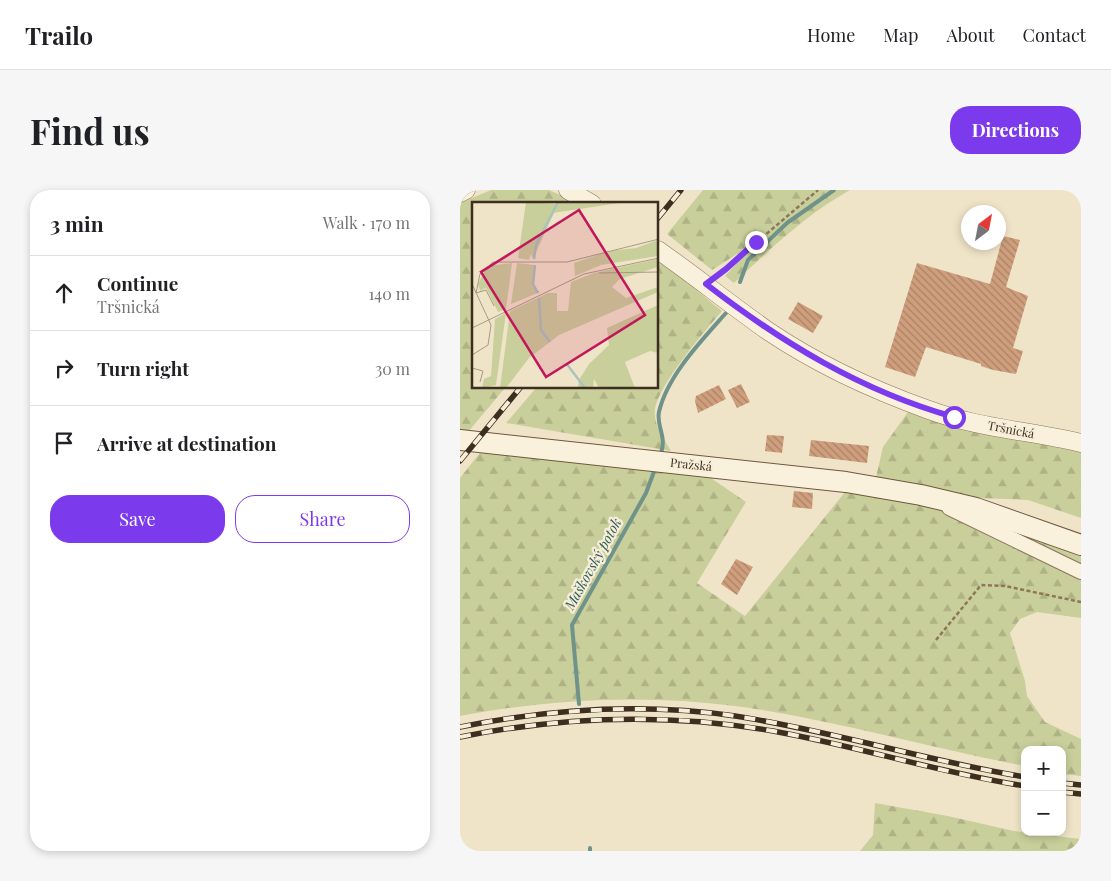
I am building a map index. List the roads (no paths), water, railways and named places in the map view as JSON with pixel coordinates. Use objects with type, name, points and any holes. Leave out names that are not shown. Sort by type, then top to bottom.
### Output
[{"type":"main road","name":"Pražská","points":[[460,440],[846,482],[921,495],[976,508],[1081,545]]},
{"type":"street","points":[[460,193],[466,190]]},
{"type":"street","points":[[568,190],[589,202]]},
{"type":"street","name":"Tršnická","points":[[659,251],[769,331],[798,349],[879,390],[930,411],[1081,444]]},
{"type":"street","name":"Pražská","points":[[921,495],[1081,572]]},
{"type":"waterway","name":"Maškovský potok","points":[[740,282],[748,260],[787,223],[834,190]]},
{"type":"waterway","name":"Maškovský potok","points":[[661,453],[663,441],[658,417],[669,385],[686,359],[726,313]]},
{"type":"waterway","name":"Maškovský potok","points":[[579,704],[572,625],[646,493],[655,469]]},
{"type":"railway","points":[[659,217],[681,190]]},
{"type":"railway","points":[[460,461],[519,389]]},
{"type":"railway","points":[[460,727],[562,712],[632,709],[701,712],[772,722],[952,763],[1021,776]]},
{"type":"railway","points":[[460,737],[499,730],[577,721],[616,719],[695,721],[734,725],[804,737],[993,781],[1021,785]]},
{"type":"railway","points":[[1066,783],[1081,785]]},
{"type":"railway","points":[[1066,792],[1081,794]]}]
